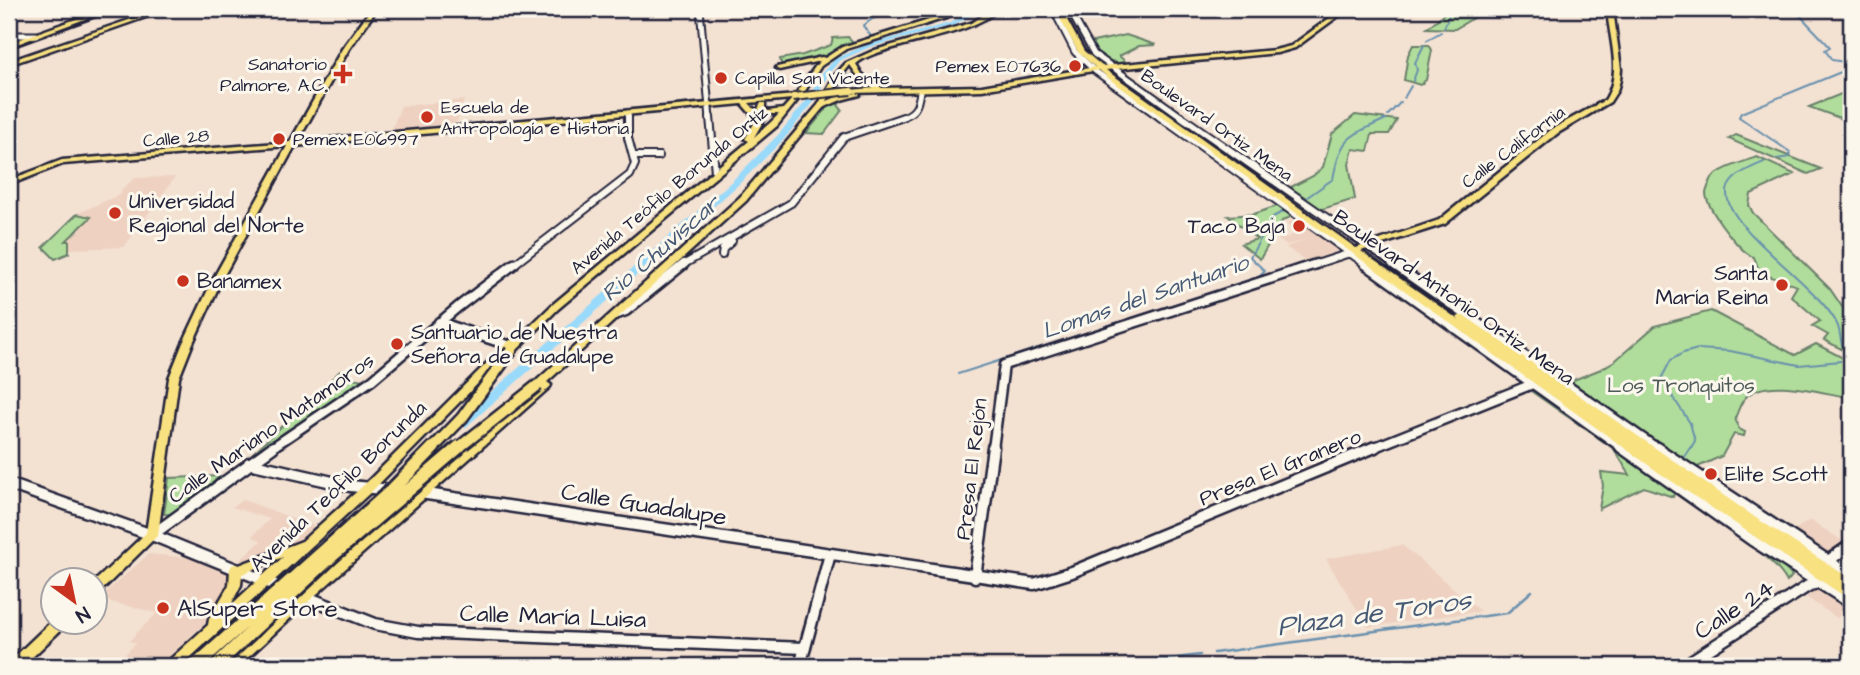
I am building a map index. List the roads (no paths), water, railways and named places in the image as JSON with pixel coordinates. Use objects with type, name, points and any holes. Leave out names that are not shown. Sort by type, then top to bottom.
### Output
[{"type":"main road","points":[[9,44],[107,9]]},
{"type":"main road","points":[[9,62],[163,9]]},
{"type":"main road","points":[[108,577],[152,535],[177,368],[223,269],[351,41],[374,9]]},
{"type":"main road","name":"Avenida Teófilo Borunda Ortíz","points":[[528,332],[786,111],[829,56],[844,47],[944,17],[960,9]]},
{"type":"main road","name":"Avenida Teófilo Borunda Ortíz","points":[[618,314],[743,199],[821,106],[843,68],[861,57],[964,27],[997,9]]},
{"type":"main road","name":"Boulevard Antonio Ortiz Mena","points":[[1055,9],[1081,52],[1359,250],[1755,523],[1821,574],[1851,584]]},
{"type":"main road","name":"Boulevard Antonio Ortiz Mena","points":[[1067,9],[1086,49],[1104,68]]},
{"type":"main road","points":[[742,103],[852,92],[996,89],[1104,68],[1283,51],[1297,45],[1345,9]]},
{"type":"main road","name":"Calle California","points":[[1359,250],[1442,222],[1555,131],[1608,101],[1612,96],[1619,68],[1612,38],[1610,9]]},
{"type":"main road","points":[[809,80],[807,74],[800,70],[780,71],[829,56]]},
{"type":"main road","points":[[861,57],[853,64],[855,70],[871,85],[885,91]]},
{"type":"main road","points":[[1104,68],[1133,66]]},
{"type":"main road","points":[[833,85],[844,79],[856,79],[864,85],[852,92]]},
{"type":"main road","points":[[821,106],[847,96],[885,91]]},
{"type":"main road","points":[[742,103],[793,98]]},
{"type":"main road","points":[[768,102],[761,106],[762,111],[771,114],[786,111]]},
{"type":"main road","points":[[740,151],[760,120],[742,103]]},
{"type":"main road","name":"Calle 28","points":[[9,183],[62,162],[742,103]]},
{"type":"main road","name":"Boulevard Antonio Ortiz Mena","points":[[1359,250],[1436,311],[1536,382],[1851,594]]},
{"type":"main road","name":"Avenida Teófilo Borunda","points":[[215,666],[272,609],[401,493],[538,385],[618,314]]},
{"type":"main road","name":"Avenida Teófilo Borunda","points":[[172,666],[368,488],[528,332]]},
{"type":"main road","points":[[195,666],[391,491],[462,418],[511,348]]},
{"type":"main road","name":"Avenida Teófilo Borunda","points":[[230,666],[305,596],[553,379],[560,366]]},
{"type":"main road","points":[[1536,382],[1549,383],[1621,429]]},
{"type":"main road","points":[[209,632],[227,602],[238,570],[277,557],[313,538]]},
{"type":"main road","points":[[14,666],[45,636]]},
{"type":"street","points":[[700,9],[715,172]]},
{"type":"street","points":[[9,35],[34,35]]},
{"type":"street","points":[[618,314],[626,311],[666,275],[793,201],[839,141],[861,130],[908,117],[916,110],[920,92]]},
{"type":"street","points":[[628,113],[628,138],[635,160],[659,156]]},
{"type":"street","name":"Calle Mariano Matamoros","points":[[152,535],[249,463],[372,380],[416,345],[439,322],[629,174],[635,160]]},
{"type":"street","points":[[722,255],[724,247],[764,216]]},
{"type":"street","name":"Presa El Rejón","points":[[975,577],[1004,365],[1359,250]]},
{"type":"street","name":"Boulevard Antonio Ortiz Mena","points":[[1359,250],[1690,471],[1821,574],[1851,603]]},
{"type":"street","points":[[439,322],[511,348]]},
{"type":"street","name":"Presa El Granero","points":[[1034,584],[1072,572],[1536,382]]},
{"type":"street","name":"Calle Guadalupe","points":[[249,463],[368,488],[425,493],[1034,584]]},
{"type":"street","name":"Calle María Luisa","points":[[9,484],[152,535],[375,624],[418,632],[805,648]]},
{"type":"street","points":[[1821,574],[1851,545]]},
{"type":"street","points":[[800,666],[830,554]]},
{"type":"street","points":[[1821,574],[1851,560]]},
{"type":"street","name":"Boulevard Antonio Ortiz Mena","points":[[1821,574],[1851,576]]},
{"type":"street","name":"Calle 24","points":[[1683,666],[1821,574]]},
{"type":"waterway","points":[[871,36],[863,26],[872,19],[896,11],[892,9]]},
{"type":"waterway","name":"Rio Chuviscar","points":[[462,424],[735,183],[781,137],[810,101],[825,74],[837,60],[868,46],[952,24],[980,9]]},
{"type":"waterway","points":[[1794,9],[1830,47],[1825,50],[1832,60],[1851,63]]},
{"type":"waterway","name":"Lomas del Santuario","points":[[1444,28],[1450,13]]},
{"type":"waterway","name":"Lomas del Santuario","points":[[1427,40],[1441,32]]},
{"type":"waterway","name":"Lomas del Santuario","points":[[1413,81],[1417,70],[1415,63],[1424,45]]},
{"type":"waterway","name":"Plaza de Toros","points":[[1776,159],[1790,157],[1790,152],[1739,117],[1741,113],[1841,72],[1851,72]]},
{"type":"waterway","name":"Lomas del Santuario","points":[[1404,98],[1411,86]]},
{"type":"waterway","name":"Lomas del Santuario","points":[[1388,115],[1401,102]]},
{"type":"waterway","name":"Lomas del Santuario","points":[[1306,198],[1333,179],[1339,154],[1348,140],[1386,119]]},
{"type":"waterway","name":"Plaza de Toros","points":[[1764,162],[1732,181],[1727,191],[1730,206],[1756,239],[1827,309],[1838,326],[1842,345]]},
{"type":"waterway","name":"Lomas del Santuario","points":[[958,374],[1259,277],[1265,271],[1250,257],[1273,217],[1284,211]]},
{"type":"waterway","name":"Plaza de Toros","points":[[1690,449],[1695,441],[1690,423],[1661,379],[1671,360],[1683,353],[1698,349],[1730,351],[1799,365],[1841,361]]},
{"type":"waterway","name":"Plaza de Toros","points":[[1683,459],[1691,447]]},
{"type":"waterway","name":"Plaza de Toros","points":[[1214,653],[1507,613],[1532,591]]},
{"type":"waterway","name":"Plaza de Toros","points":[[1152,661],[1200,655]]},
{"type":"waterway","name":"Plaza de Toros","points":[[1111,666],[1138,663]]},
{"type":"railway","points":[[9,49],[119,9]]},
{"type":"place","name":"Pemex E07636","points":[[1075,66]]},
{"type":"place","name":"Sanatorio Palmore, A.C.","points":[[343,74]]},
{"type":"place","name":"Capilla San Vicente","points":[[721,78]]},
{"type":"place","name":"Escuela de Antropología e Historia","points":[[427,117]]},
{"type":"place","name":"Pemex E06997","points":[[279,139]]},
{"type":"place","name":"Universidad Regional del Norte","points":[[115,213]]},
{"type":"place","name":"Taco Baja","points":[[1299,226]]},
{"type":"place","name":"Banamex","points":[[183,281]]},
{"type":"place","name":"Santa María Reina","points":[[1782,285]]},
{"type":"place","name":"Santuario de Nuestra Señora de Guadalupe","points":[[397,344]]},
{"type":"place","name":"Elite Scott","points":[[1711,474]]},
{"type":"place","name":"AlSuper Store","points":[[163,608]]},
{"type":"park label","name":"Los Tronquitos","points":[[1681,385]]}]
